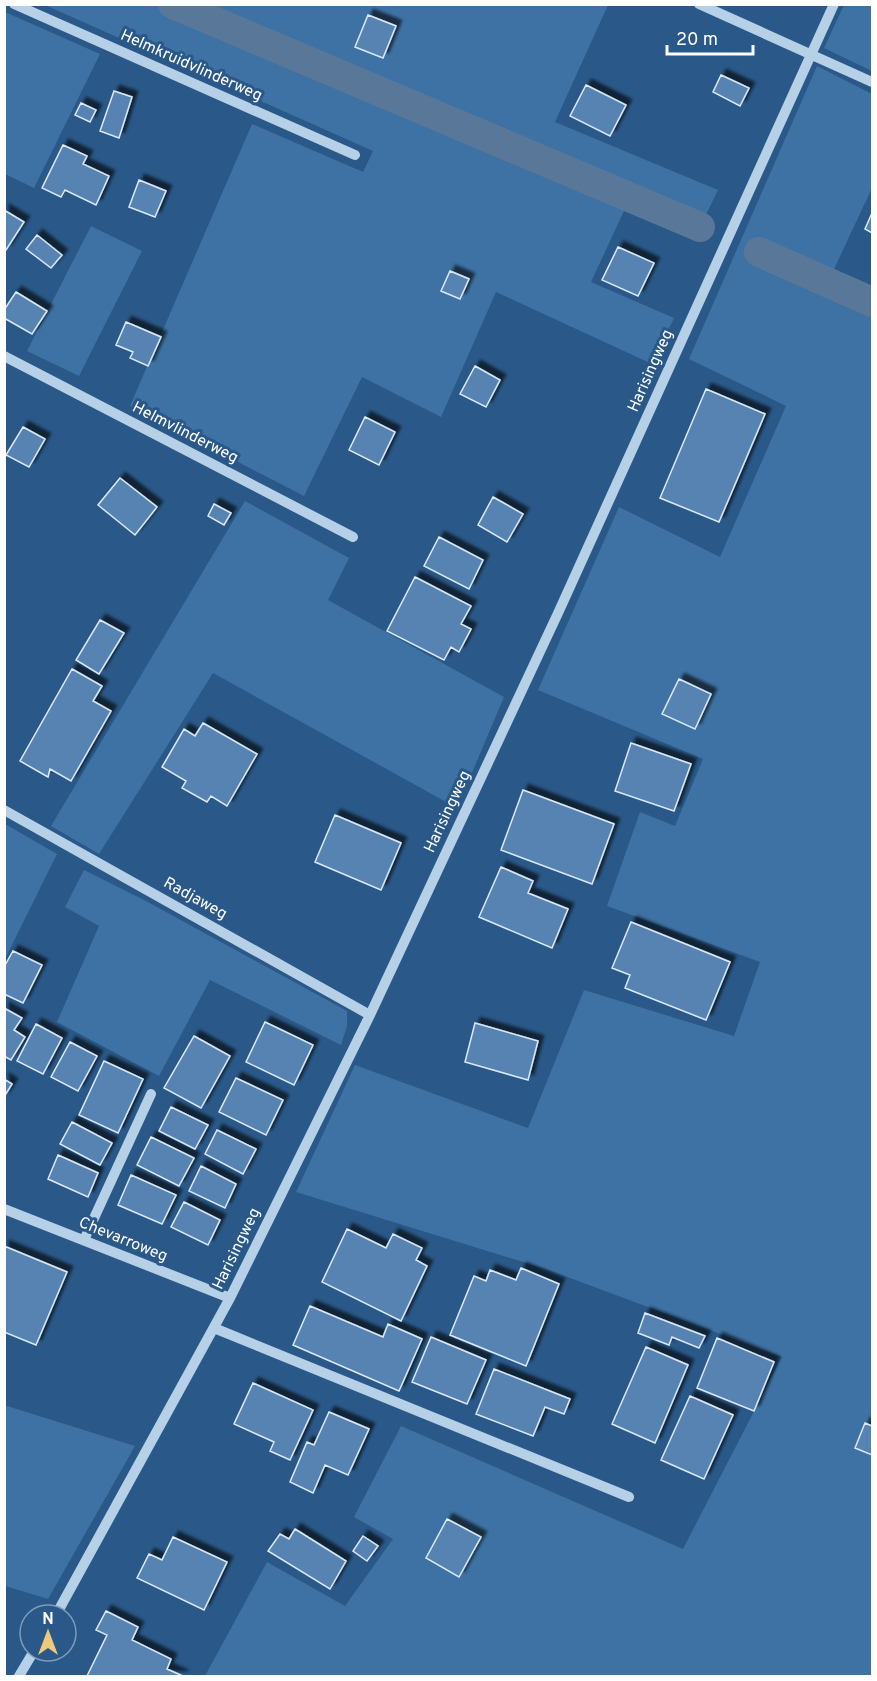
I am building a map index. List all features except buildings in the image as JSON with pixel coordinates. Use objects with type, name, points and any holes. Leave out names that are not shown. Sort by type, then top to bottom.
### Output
[{"type":"street","name":"Helmkruidvlinderweg","points":[[14,4],[355,155]]},
{"type":"street","points":[[699,4],[873,82]]},
{"type":"street","name":"Harisingweg","points":[[63,1603],[230,1298],[370,1015],[559,611],[834,4]]},
{"type":"street","name":"Helmvlinderweg","points":[[4,356],[353,537]]},
{"type":"street","name":"Radjaweg","points":[[4,810],[370,1015]]},
{"type":"street","points":[[84,1240],[151,1094]]},
{"type":"street","name":"Chevarroweg","points":[[4,1209],[230,1298]]},
{"type":"street","points":[[214,1328],[629,1497]]},
{"type":"street","points":[[19,1677],[27,1663]]},
{"type":"shaded area","points":[[305,4],[309,6],[310,4],[608,5],[555,122],[718,190],[700,227],[630,198],[591,282],[674,318],[652,364],[496,292],[441,417],[362,377],[304,496],[130,406],[252,124],[363,172],[373,151],[45,5]]},
{"type":"shaded area","points":[[844,5],[872,5],[872,71],[824,48]]},
{"type":"shaded area","points":[[5,12],[100,54],[34,188],[5,174]]},
{"type":"shaded area","points":[[817,66],[872,94],[872,188],[828,282],[872,302],[872,1676],[205,1676],[267,1562],[345,1606],[393,1539],[354,1517],[401,1426],[683,1549],[782,1357],[546,1269],[296,1192],[355,1065],[528,1128],[584,990],[734,1036],[760,962],[607,906],[640,812],[675,826],[703,759],[538,690],[619,507],[720,557],[786,406],[689,359]]},
{"type":"shaded area","points":[[91,226],[142,251],[79,376],[27,351]]},
{"type":"shaded area","points":[[245,501],[349,558],[328,600],[504,697],[457,808],[213,673],[99,854],[51,826]]},
{"type":"shaded area","points":[[5,824],[57,854],[5,959]]},
{"type":"shaded area","points":[[84,870],[146,901],[347,1011],[347,1026],[341,1045],[210,980],[159,1076],[57,1022],[99,926],[65,907]]},
{"type":"shaded area","points":[[4,1405],[135,1446],[48,1599],[5,1586]]},
{"type":"waterway","points":[[173,4],[700,227]]},
{"type":"waterway","points":[[759,252],[872,302]]}]
